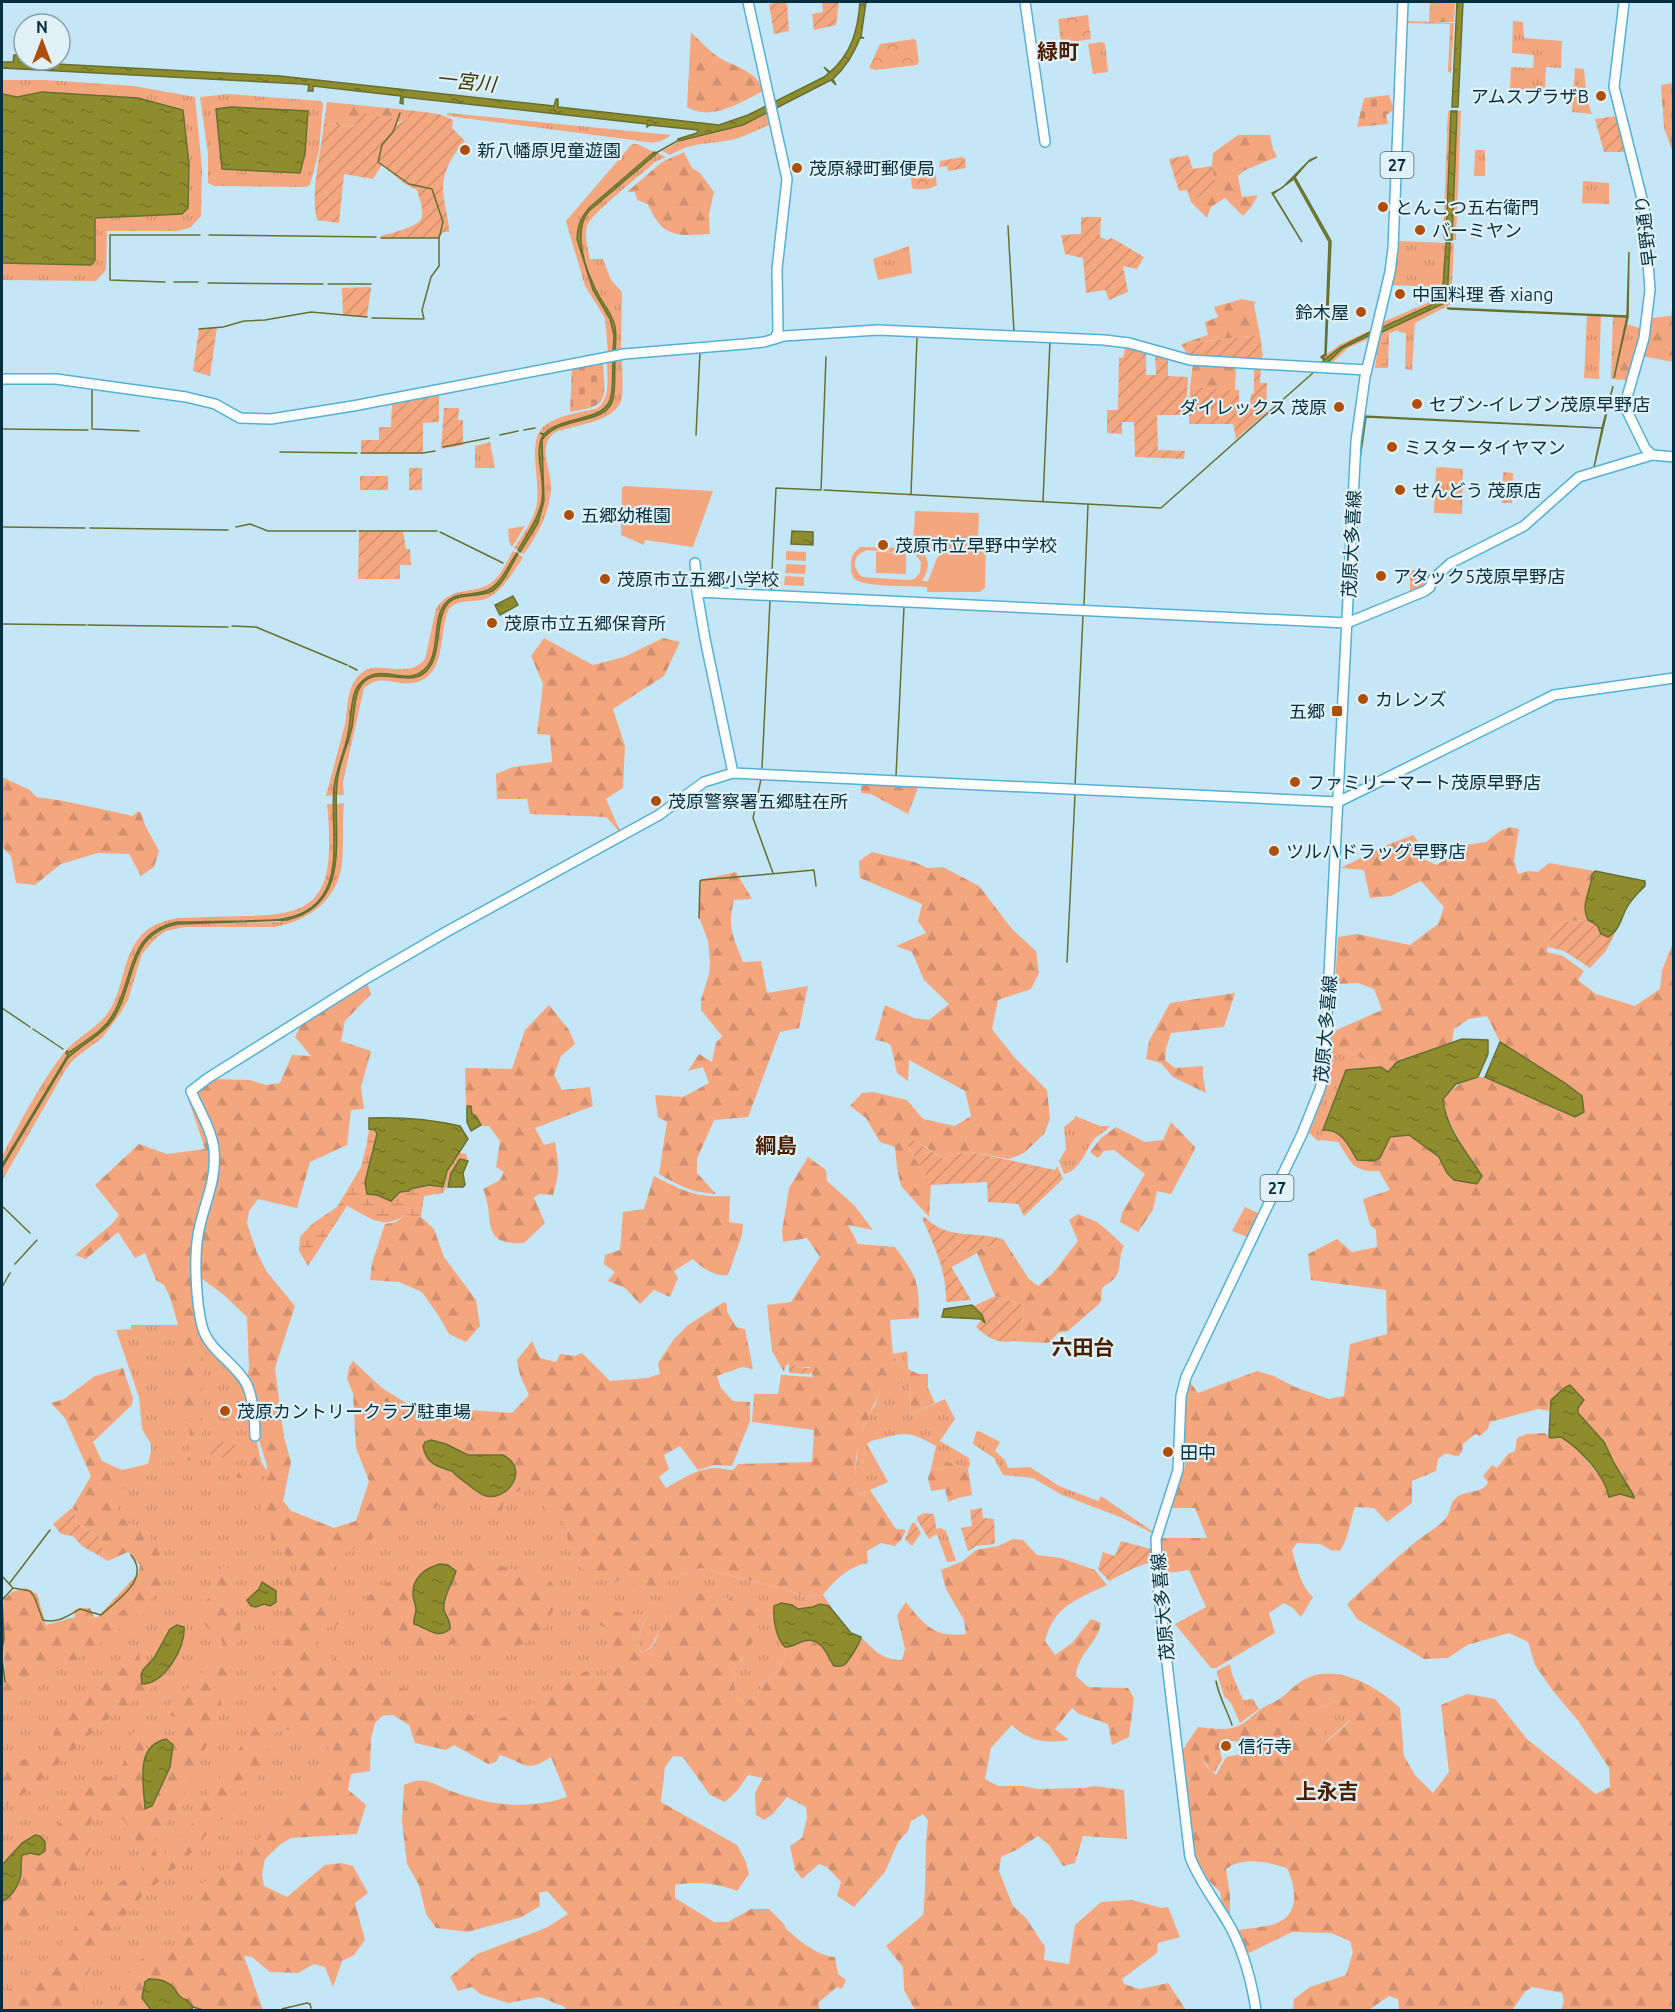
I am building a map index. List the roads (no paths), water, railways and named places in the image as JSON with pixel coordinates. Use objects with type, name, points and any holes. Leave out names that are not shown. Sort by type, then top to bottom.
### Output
[{"type":"street","points":[[748,2],[787,179],[777,269],[778,331],[775,339]]},
{"type":"street","points":[[1025,2],[1045,142]]},
{"type":"street","name":"茂原大多喜線","points":[[1256,2010],[1237,1942],[1205,1889],[1190,1857],[1159,1596],[1156,1539],[1178,1470],[1181,1395],[1186,1377],[1302,1134],[1320,1089],[1327,1042],[1356,441],[1366,370],[1393,248],[1403,2]]},
{"type":"street","name":"早野通り","points":[[1623,2],[1614,87],[1644,207],[1650,290],[1644,338],[1627,397],[1627,411],[1645,448],[1652,455]]},
{"type":"street","points":[[2,379],[56,379],[186,397],[215,404],[240,418],[271,420],[624,354],[745,344],[784,336],[878,330],[1104,340],[1129,343],[1190,360],[1366,370]]},
{"type":"street","points":[[697,592],[1347,623],[1425,591],[1430,587],[1433,579],[1451,563],[1524,526],[1579,477],[1652,455],[1674,457]]},
{"type":"street","points":[[695,562],[697,592],[733,773]]},
{"type":"street","points":[[255,1437],[249,1390],[245,1381],[208,1341],[202,1325],[196,1249],[203,1214],[213,1185],[214,1149],[212,1137],[191,1091],[367,978],[659,815],[704,782],[733,773],[1338,802],[1554,695],[1674,678]]},
{"type":"water","name":"一宮川","points":[[860,2],[866,2],[861,37],[864,38],[860,38],[849,60],[833,79],[836,85],[831,80],[743,125],[679,141],[678,139],[697,133],[698,130],[650,125],[647,127],[647,124],[403,97],[403,104],[400,103],[401,96],[313,86],[313,91],[308,91],[309,85],[302,84],[72,72],[72,65],[280,76],[554,106],[558,99],[558,107],[719,125],[748,115],[824,77],[829,73],[824,67],[830,72],[849,49],[858,22]]},
{"type":"water","points":[[1457,2],[1463,2],[1458,107],[1452,107]]},
{"type":"water","name":"一宮川","points":[[2,62],[12,62],[12,69],[2,68]]},
{"type":"water","points":[[42,92],[138,98],[183,110],[189,164],[188,208],[182,214],[95,218],[95,260],[91,265],[2,263],[2,94],[17,97]]},
{"type":"water","points":[[231,107],[308,111],[305,154],[300,173],[222,169],[216,109]]},
{"type":"water","points":[[1451,111],[1457,111],[1452,240],[1446,240]]},
{"type":"water","points":[[654,152],[657,153],[589,211],[582,228],[582,248],[587,268],[596,291],[615,326],[616,344],[613,352],[614,335],[610,319],[593,290],[577,239],[578,230],[589,208]]},
{"type":"water","points":[[1308,162],[1295,177],[1331,241],[1326,355],[1323,357],[1325,359],[1341,347],[1370,332],[1370,335],[1343,348],[1326,364],[1320,364],[1324,360],[1321,357],[1325,354],[1329,242],[1294,179],[1284,186]]},
{"type":"water","points":[[1446,243],[1450,243],[1447,302],[1380,333],[1381,328],[1442,300]]},
{"type":"water","points":[[1629,252],[1628,317],[1614,378],[1627,317],[1447,308],[1627,316]]},
{"type":"water","points":[[613,361],[615,361],[614,390],[609,407],[592,417],[559,427],[549,432],[542,440],[544,501],[538,523],[520,552],[518,550],[535,520],[542,500],[539,450],[543,435],[540,433],[544,434],[560,424],[590,416],[606,407],[612,391]]},
{"type":"water","points":[[1613,386],[1594,467],[1601,428],[1366,417],[1360,459],[1364,416],[1602,428]]},
{"type":"water","points":[[792,531],[813,532],[813,545],[791,544]]},
{"type":"water","points":[[517,553],[507,574],[492,591],[455,598],[446,606],[442,614],[433,660],[423,674],[406,678],[378,676],[363,682],[358,691],[352,727],[338,777],[335,864],[331,883],[322,899],[308,911],[287,920],[178,924],[161,930],[148,939],[134,964],[124,995],[110,1023],[67,1059],[2,1168],[68,1055],[67,1051],[70,1052],[98,1032],[112,1016],[134,960],[148,936],[160,928],[177,922],[282,919],[304,912],[319,900],[328,885],[333,867],[334,787],[347,739],[355,691],[366,678],[373,674],[413,676],[421,672],[432,659],[438,621],[444,605],[454,597],[490,589],[502,577]]},
{"type":"water","points":[[513,596],[518,605],[500,615],[495,605]]},
{"type":"water","points":[[1595,871],[1645,881],[1645,886],[1630,902],[1617,928],[1608,937],[1601,934],[1597,925],[1588,920],[1586,914],[1587,898]]},
{"type":"water","points":[[1462,1039],[1488,1040],[1488,1054],[1478,1077],[1456,1084],[1443,1099],[1452,1130],[1482,1176],[1477,1184],[1454,1180],[1447,1173],[1439,1157],[1409,1135],[1390,1137],[1380,1158],[1374,1161],[1357,1160],[1340,1135],[1330,1130],[1323,1130],[1346,1070],[1381,1067],[1388,1072],[1397,1062]]},
{"type":"water","points":[[1500,1042],[1582,1096],[1584,1112],[1575,1117],[1485,1077]]},
{"type":"water","points":[[467,1106],[471,1106],[472,1114],[476,1116],[481,1125],[471,1131],[467,1122]]},
{"type":"water","points":[[369,1118],[415,1119],[460,1126],[468,1139],[447,1171],[443,1187],[429,1185],[410,1189],[400,1192],[391,1201],[377,1195],[367,1194],[365,1182],[377,1134],[375,1130],[369,1129]]},
{"type":"water","points":[[460,1159],[468,1161],[463,1173],[465,1185],[448,1187],[451,1173]]},
{"type":"water","points":[[972,1305],[982,1315],[985,1323],[981,1319],[942,1317],[944,1309]]},
{"type":"water","points":[[1570,1385],[1584,1400],[1578,1408],[1578,1413],[1604,1442],[1634,1498],[1620,1494],[1609,1497],[1597,1471],[1576,1448],[1561,1437],[1550,1438],[1551,1400]]},
{"type":"water","points":[[431,1440],[446,1444],[468,1455],[503,1455],[511,1461],[515,1468],[513,1483],[501,1494],[486,1496],[481,1494],[452,1471],[437,1466],[427,1457],[423,1446],[425,1442]]},
{"type":"water","points":[[440,1564],[448,1565],[456,1571],[444,1605],[450,1629],[437,1633],[414,1624],[416,1610],[413,1589],[420,1575]]},
{"type":"water","points":[[262,1582],[276,1591],[276,1602],[270,1606],[264,1604],[251,1606],[247,1600],[259,1589]]},
{"type":"water","points":[[781,1603],[798,1609],[820,1604],[829,1606],[851,1633],[861,1637],[846,1663],[842,1666],[834,1666],[820,1644],[815,1641],[804,1641],[785,1647],[777,1634],[774,1617],[774,1606]]},
{"type":"water","points":[[177,1625],[184,1627],[184,1635],[172,1663],[158,1678],[142,1684],[143,1670],[154,1658],[170,1629]]},
{"type":"water","points":[[166,1739],[173,1745],[170,1767],[152,1806],[145,1809],[143,1768],[145,1758],[156,1743]]},
{"type":"water","points":[[35,1835],[40,1836],[45,1842],[45,1851],[39,1855],[30,1853],[22,1855],[19,1882],[11,1894],[2,1901],[2,1865],[22,1843]]},
{"type":"water","points":[[149,1979],[171,1985],[193,2007],[191,2010],[151,2010],[142,1998],[145,1982]]},
{"type":"waterway","points":[[372,318],[424,319],[422,310],[431,277],[439,266],[439,238],[443,222],[432,189],[409,184],[378,162],[382,145],[393,132],[400,113]]},
{"type":"waterway","points":[[654,154],[679,140]]},
{"type":"waterway","points":[[1008,226],[1014,332]]},
{"type":"waterway","points":[[165,282],[110,280],[110,235],[200,235]]},
{"type":"waterway","points":[[209,235],[376,237]]},
{"type":"waterway","points":[[381,238],[439,238]]},
{"type":"waterway","points":[[174,282],[198,282]]},
{"type":"waterway","points":[[208,283],[323,284]]},
{"type":"waterway","points":[[328,284],[371,284]]},
{"type":"waterway","points":[[199,329],[311,312],[367,317]]},
{"type":"waterway","points":[[911,494],[917,337]]},
{"type":"waterway","points":[[1043,501],[1050,341]]},
{"type":"waterway","points":[[696,435],[700,352]]},
{"type":"waterway","points":[[771,591],[776,488],[821,490],[826,357]]},
{"type":"waterway","points":[[824,490],[1161,508],[1314,372]]},
{"type":"waterway","points":[[92,389],[92,429],[139,431]]},
{"type":"waterway","points":[[524,430],[535,428]]},
{"type":"waterway","points":[[2,429],[88,430]]},
{"type":"waterway","points":[[500,435],[518,431]]},
{"type":"waterway","points":[[443,447],[489,438]]},
{"type":"waterway","points":[[361,453],[435,451]]},
{"type":"waterway","points":[[280,452],[357,453]]},
{"type":"waterway","points":[[1084,605],[1088,504]]},
{"type":"waterway","points":[[236,527],[250,524],[268,531],[356,531]]},
{"type":"waterway","points":[[2,527],[85,528]]},
{"type":"waterway","points":[[90,528],[228,530]]},
{"type":"waterway","points":[[359,531],[437,531]]},
{"type":"waterway","points":[[440,532],[503,563]]},
{"type":"waterway","points":[[762,768],[770,601]]},
{"type":"waterway","points":[[896,776],[904,607]]},
{"type":"waterway","points":[[1075,785],[1083,616]]},
{"type":"waterway","points":[[2,624],[86,625]]},
{"type":"waterway","points":[[88,625],[228,627]]},
{"type":"waterway","points":[[232,626],[256,627],[347,665]]},
{"type":"waterway","points":[[349,666],[357,670]]},
{"type":"waterway","points":[[761,779],[753,818],[773,873]]},
{"type":"waterway","points":[[1067,962],[1075,795]]},
{"type":"waterway","points":[[699,918],[700,881],[702,880],[814,870],[816,886]]},
{"type":"waterway","points":[[2,1008],[30,1027]]},
{"type":"waterway","points":[[33,1029],[63,1049]]},
{"type":"waterway","points":[[2,1206],[30,1233]]},
{"type":"waterway","points":[[15,1264],[37,1240]]},
{"type":"waterway","points":[[2,1287],[10,1273]]},
{"type":"waterway","points":[[9,1584],[50,1530]]},
{"type":"waterway","points":[[2,1576],[13,1588],[30,1591],[43,1620],[58,1620],[80,1609],[101,1615],[130,1588],[135,1580],[136,1564],[131,1555]]},
{"type":"waterway","points":[[2,1648],[4,1639],[2,1600],[13,1588]]},
{"type":"waterway","points":[[2,1657],[5,1682]]},
{"type":"waterway","points":[[1216,1681],[1232,1725]]},
{"type":"waterway","points":[[282,2009],[307,2003],[311,2008]]},
{"type":"waterway","points":[[193,2007],[203,2010]]},
{"type":"place","name":"アムスプラザB","points":[[1601,96]]},
{"type":"place","name":"新八幡原児童遊園","points":[[465,150]]},
{"type":"place","name":"茂原緑町郵便局","points":[[797,168]]},
{"type":"place","name":"とんこつ五右衛門","points":[[1383,207]]},
{"type":"place","name":"バーミヤン","points":[[1420,230]]},
{"type":"place","name":"中国料理 香 xiang","points":[[1400,294]]},
{"type":"place","name":"鈴木屋","points":[[1361,312]]},
{"type":"place","name":"セブン-イレブン茂原早野店","points":[[1417,404]]},
{"type":"place","name":"ダイレックス 茂原","points":[[1339,407]]},
{"type":"place","name":"ミスタータイヤマン","points":[[1392,447]]},
{"type":"place","name":"せんどう 茂原店","points":[[1400,490]]},
{"type":"place","name":"五郷幼稚園","points":[[569,515]]},
{"type":"place","name":"茂原市立早野中学校","points":[[883,545]]},
{"type":"place","name":"アタック5茂原早野店","points":[[1381,576]]},
{"type":"place","name":"茂原市立五郷小学校","points":[[605,579]]},
{"type":"place","name":"茂原市立五郷保育所","points":[[492,623]]},
{"type":"place","name":"カレンズ","points":[[1363,699]]},
{"type":"place","name":"五郷","points":[[1337,711]]},
{"type":"place","name":"ファミリーマート茂原早野店","points":[[1295,782]]},
{"type":"place","name":"茂原警察署五郷駐在所","points":[[656,801]]},
{"type":"place","name":"ツルハドラッグ早野店","points":[[1274,851]]},
{"type":"place","name":"茂原カントリークラブ駐車場","points":[[225,1411]]},
{"type":"place","name":"田中","points":[[1168,1452]]},
{"type":"place","name":"信行寺","points":[[1226,1746]]},
{"type":"district","name":"緑町","points":[[1058,51]]},
{"type":"district","name":"綱島","points":[[776,1145]]},
{"type":"district","name":"六田台","points":[[1083,1347]]},
{"type":"district","name":"上永吉","points":[[1327,1791]]}]
